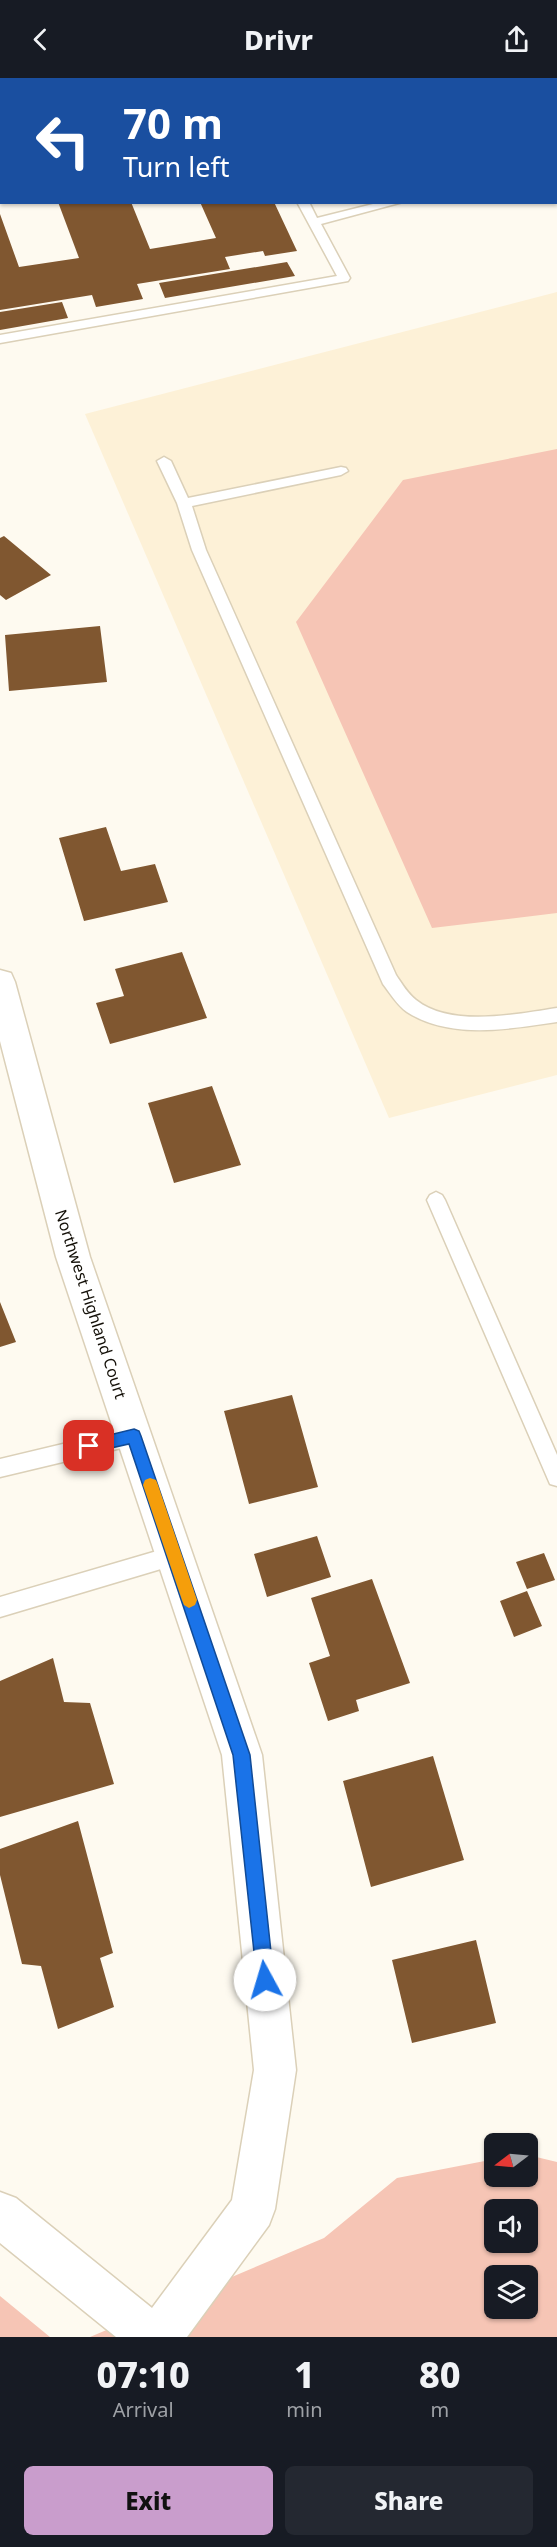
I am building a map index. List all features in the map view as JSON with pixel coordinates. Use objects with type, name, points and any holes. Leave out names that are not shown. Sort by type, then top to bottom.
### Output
[{"type":"street","name":"Northwest Highland Court","points":[[0,982],[73,1257],[242,1755],[275,2070],[253,2209],[159,2337]]},
{"type":"street","points":[[0,2214],[152,2337]]},
{"type":"lane","points":[[0,339],[344,278],[304,204]]},
{"type":"lane","points":[[314,222],[390,204]]},
{"type":"lane","points":[[164,461],[184,503],[199,550],[389,979],[412,1006],[441,1020],[513,1021],[557,1015]]},
{"type":"lane","points":[[184,503],[341,471]]},
{"type":"lane","points":[[436,1200],[557,1477]]},
{"type":"lane","points":[[0,1468],[134,1436]]},
{"type":"lane","points":[[0,1606],[174,1556]]},
{"type":"shaded area","points":[[557,292],[557,1075],[389,1118],[85,414]]},
{"type":"shaded area","points":[[557,449],[557,913],[432,928],[296,622],[403,480]]},
{"type":"shaded area","points":[[538,2157],[557,2162],[557,2337],[90,2337],[324,2238],[397,2178],[484,2161],[484,2187],[538,2187]]},
{"type":"shaded area","points":[[0,2296],[50,2337],[0,2337]]},
{"type":"building","points":[[59,204],[132,204],[150,249],[216,238],[201,204],[275,204],[297,251],[265,256],[263,251],[225,257],[230,269],[137,284],[143,299],[96,307],[92,295],[0,310],[0,214],[19,267],[79,258]]},
{"type":"building","points":[[287,262],[295,276],[165,298],[159,283]]},
{"type":"building","points":[[62,302],[68,318],[0,330],[0,312]]},
{"type":"building","points":[[4,536],[51,575],[6,600],[0,595],[0,538]]},
{"type":"building","points":[[100,626],[107,682],[9,691],[5,635]]},
{"type":"building","points":[[106,827],[121,871],[155,864],[168,902],[84,921],[59,838]]},
{"type":"building","points":[[182,952],[207,1018],[110,1044],[96,1003],[124,996],[115,969]]},
{"type":"building","points":[[212,1086],[241,1165],[174,1183],[148,1103]]},
{"type":"building","points":[[0,1302],[16,1342],[0,1347]]},
{"type":"building","points":[[292,1395],[318,1487],[249,1504],[224,1411]]},
{"type":"building","points":[[317,1536],[331,1577],[267,1597],[254,1554]]},
{"type":"building","points":[[544,1553],[555,1580],[527,1589],[516,1562]]},
{"type":"building","points":[[372,1579],[410,1683],[356,1700],[359,1711],[328,1721],[309,1663],[330,1656],[311,1598]]},
{"type":"building","points":[[527,1591],[542,1626],[514,1637],[500,1601]]},
{"type":"building","points":[[53,1658],[64,1702],[90,1703],[114,1784],[0,1817],[0,1681]]},
{"type":"building","points":[[433,1756],[464,1860],[371,1887],[343,1781]]},
{"type":"building","points":[[78,1821],[113,1953],[100,1958],[114,2007],[58,2029],[41,1966],[22,1964],[0,1875],[0,1849]]},
{"type":"building","points":[[476,1940],[496,2023],[412,2043],[392,1960]]},
{"type":"slow traffic","points":[[150,1485],[189,1600]]},
{"type":"route","points":[[89,1446],[134,1436],[242,1755],[265,1980]]}]
